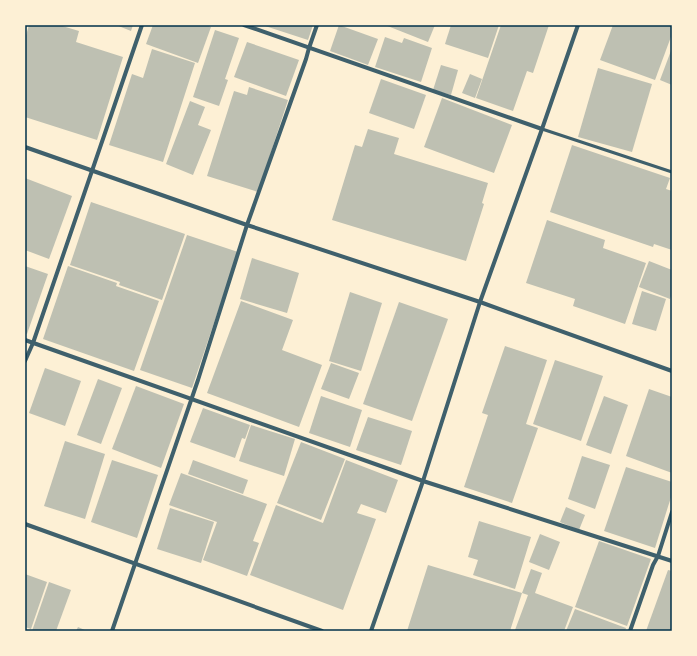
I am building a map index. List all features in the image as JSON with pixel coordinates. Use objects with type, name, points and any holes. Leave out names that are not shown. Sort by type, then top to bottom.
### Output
[{"type":"street","points":[[25,361],[93,170],[142,25]]},
{"type":"street","points":[[244,25],[542,129]]},
{"type":"street","points":[[112,631],[136,564],[247,225],[304,66],[317,25]]},
{"type":"street","points":[[371,631],[423,481],[480,302],[578,25]]},
{"type":"street","points":[[25,148],[93,170],[247,225],[480,302],[672,371]]},
{"type":"street","points":[[25,340],[423,481],[672,561]]},
{"type":"street","points":[[630,631],[652,565],[658,556],[672,512]]},
{"type":"street","points":[[25,524],[322,631]]},
{"type":"lane","points":[[542,129],[672,172]]},
{"type":"building","points":[[29,25],[59,25],[79,31],[76,42],[123,57],[97,140],[25,117],[25,39]]},
{"type":"building","points":[[116,25],[133,25],[131,31]]},
{"type":"building","points":[[153,25],[206,25],[211,27],[198,63],[146,44]]},
{"type":"building","points":[[262,25],[313,25],[308,40]]},
{"type":"building","points":[[339,25],[378,39],[368,65],[330,51]]},
{"type":"building","points":[[385,25],[435,25],[428,42]]},
{"type":"building","points":[[451,25],[499,25],[488,58],[445,44]]},
{"type":"building","points":[[501,25],[549,25],[533,73],[527,71],[513,111],[476,98]]},
{"type":"building","points":[[613,25],[672,25],[672,34],[655,80],[600,60]]},
{"type":"building","points":[[215,30],[239,38],[225,79],[228,80],[219,106],[193,97]]},
{"type":"building","points":[[385,37],[402,43],[404,38],[432,48],[421,82],[375,67]]},
{"type":"building","points":[[247,42],[299,60],[286,96],[234,77]]},
{"type":"building","points":[[672,48],[672,85],[660,80]]},
{"type":"building","points":[[152,49],[195,63],[163,162],[109,145],[132,74],[143,78]]},
{"type":"building","points":[[441,65],[458,70],[451,95],[433,90]]},
{"type":"building","points":[[598,68],[652,84],[632,152],[578,137]]},
{"type":"building","points":[[470,74],[482,79],[475,98],[462,93]]},
{"type":"building","points":[[381,79],[426,95],[414,129],[369,113]]},
{"type":"building","points":[[249,87],[288,100],[258,192],[207,176],[234,91],[247,95]]},
{"type":"building","points":[[442,98],[512,125],[494,173],[424,147]]},
{"type":"building","points":[[190,101],[205,107],[198,125],[211,130],[193,175],[166,164]]},
{"type":"building","points":[[368,129],[399,138],[394,154],[488,183],[482,203],[484,204],[466,261],[332,220],[355,145],[362,147]]},
{"type":"building","points":[[572,145],[670,178],[666,189],[672,191],[672,250],[654,244],[653,247],[550,212]]},
{"type":"building","points":[[25,178],[72,196],[49,259],[25,250]]},
{"type":"building","points":[[91,202],[185,234],[162,300],[119,285],[120,282],[70,265]]},
{"type":"building","points":[[547,220],[605,240],[603,248],[646,263],[625,324],[573,306],[575,299],[526,283]]},
{"type":"building","points":[[187,235],[238,252],[192,388],[140,370]]},
{"type":"building","points":[[252,258],[299,273],[287,313],[240,299]]},
{"type":"building","points":[[649,261],[672,270],[672,293],[670,299],[639,287]]},
{"type":"building","points":[[25,266],[48,274],[27,334],[25,333]]},
{"type":"building","points":[[68,266],[117,283],[116,286],[159,301],[134,371],[43,339]]},
{"type":"building","points":[[642,291],[666,299],[656,331],[632,324]]},
{"type":"building","points":[[350,292],[382,303],[361,371],[329,361]]},
{"type":"building","points":[[241,301],[293,320],[282,350],[322,365],[299,427],[207,393]]},
{"type":"building","points":[[399,302],[448,319],[412,421],[363,404]]},
{"type":"building","points":[[505,346],[547,360],[526,424],[538,428],[512,503],[464,487],[488,415],[482,413]]},
{"type":"building","points":[[555,360],[603,376],[581,441],[533,424]]},
{"type":"building","points":[[331,363],[359,373],[349,399],[321,389]]},
{"type":"building","points":[[45,368],[81,381],[65,426],[29,413]]},
{"type":"building","points":[[98,379],[122,388],[101,444],[77,435]]},
{"type":"building","points":[[136,386],[184,404],[161,468],[112,449]]},
{"type":"building","points":[[649,389],[672,397],[672,473],[626,456]]},
{"type":"building","points":[[321,396],[362,410],[350,447],[309,433]]},
{"type":"building","points":[[604,396],[628,405],[611,454],[586,445]]},
{"type":"building","points":[[203,408],[250,425],[245,439],[242,438],[235,458],[190,442]]},
{"type":"building","points":[[368,417],[412,431],[401,465],[356,450]]},
{"type":"building","points":[[251,425],[295,439],[284,476],[239,461]]},
{"type":"building","points":[[65,441],[105,454],[85,519],[44,506]]},
{"type":"building","points":[[301,442],[345,459],[321,520],[277,503]]},
{"type":"building","points":[[582,456],[610,465],[595,509],[568,499]]},
{"type":"building","points":[[112,460],[158,475],[137,538],[91,522]]},
{"type":"building","points":[[193,460],[248,480],[243,494],[188,474]]},
{"type":"building","points":[[346,460],[398,480],[386,513],[361,504],[357,513],[376,519],[343,610],[250,575],[276,505],[323,523]]},
{"type":"building","points":[[626,467],[672,482],[672,494],[655,548],[604,531]]},
{"type":"building","points":[[181,473],[267,504],[253,541],[259,543],[247,576],[203,560],[217,522],[169,505]]},
{"type":"building","points":[[566,507],[585,515],[579,530],[560,522]]},
{"type":"building","points":[[170,508],[214,522],[201,563],[157,549]]},
{"type":"building","points":[[479,521],[531,537],[515,589],[473,575],[478,560],[468,557]]},
{"type":"building","points":[[540,534],[560,542],[549,570],[529,562]]},
{"type":"building","points":[[599,541],[651,559],[627,626],[575,607]]},
{"type":"building","points":[[428,565],[522,593],[510,631],[407,631]]},
{"type":"building","points":[[531,569],[542,573],[535,593],[573,607],[564,631],[515,630],[528,595],[522,593]]},
{"type":"building","points":[[668,570],[672,571],[672,631],[646,631]]},
{"type":"building","points":[[25,574],[47,582],[31,629],[25,627]]},
{"type":"building","points":[[49,582],[71,590],[56,631],[32,631]]},
{"type":"building","points":[[575,609],[626,628],[625,631],[566,631]]},
{"type":"building","points":[[78,627],[87,631],[76,631]]}]
